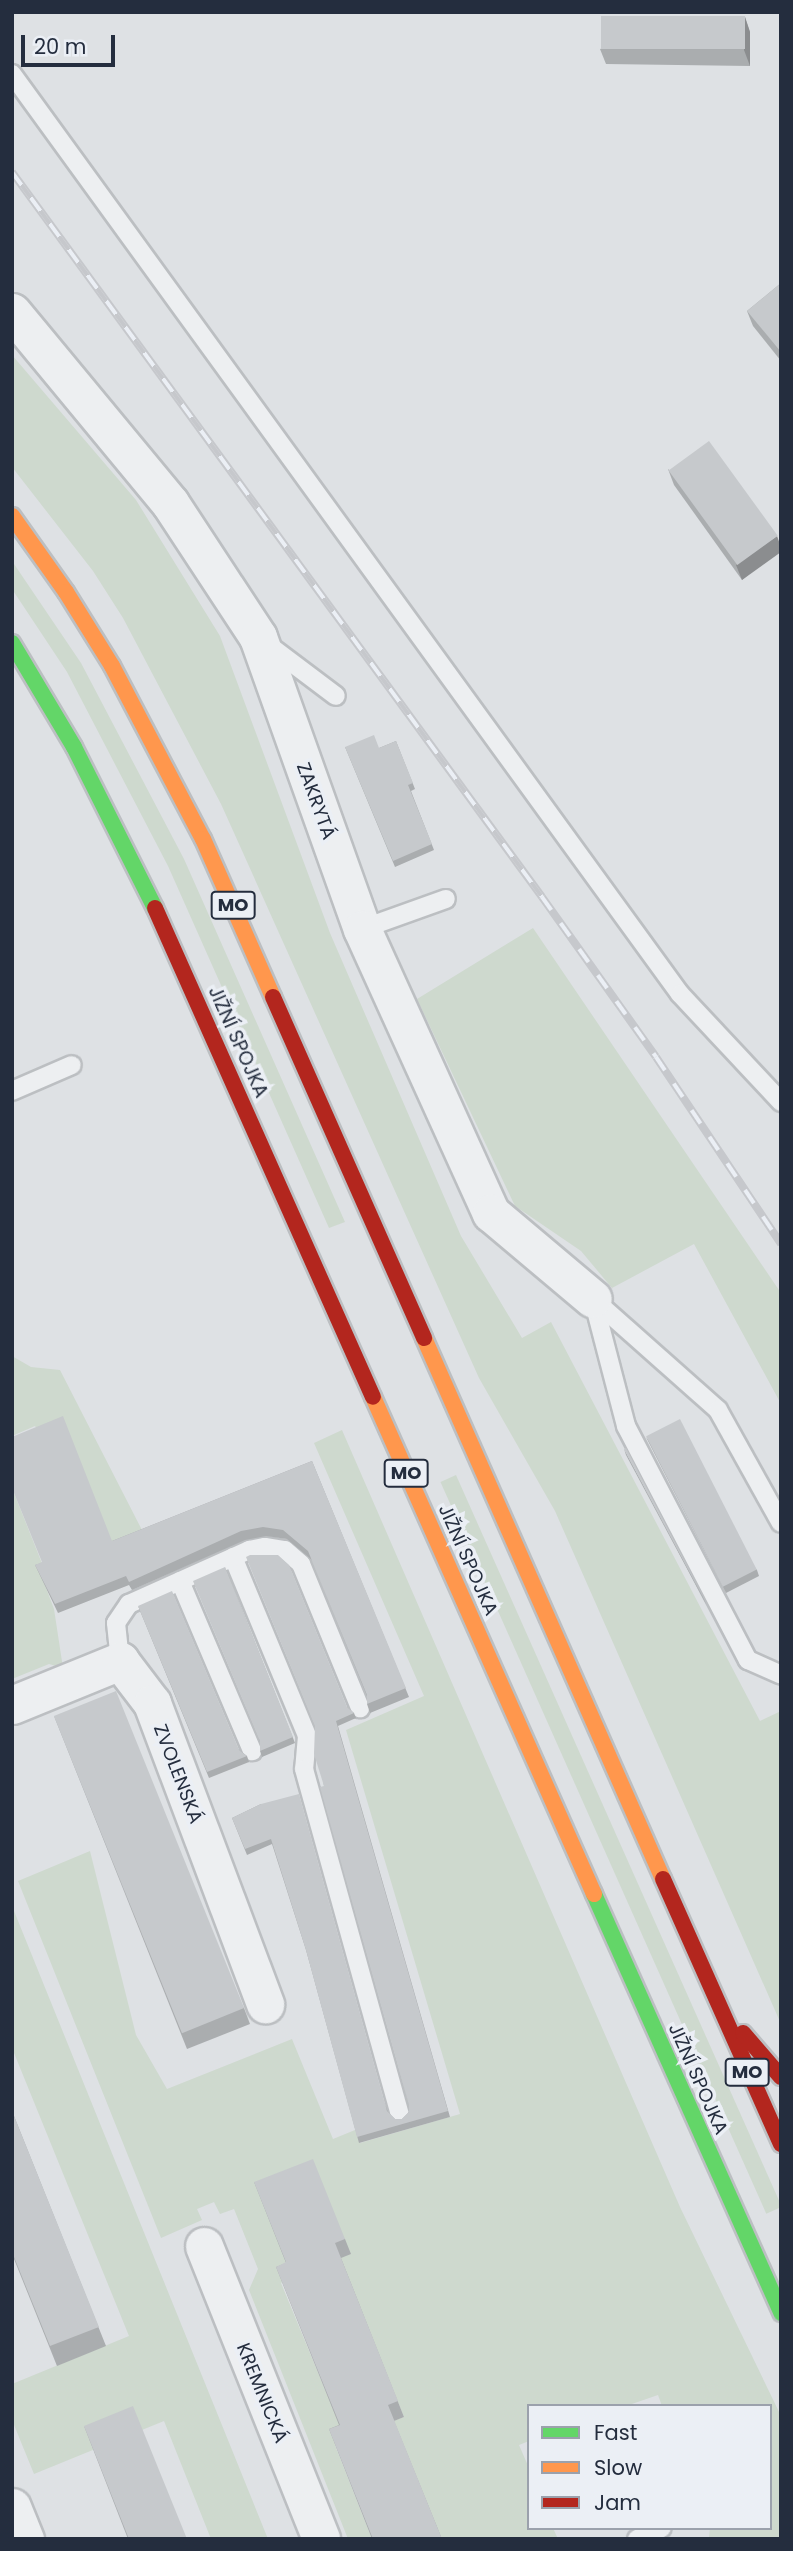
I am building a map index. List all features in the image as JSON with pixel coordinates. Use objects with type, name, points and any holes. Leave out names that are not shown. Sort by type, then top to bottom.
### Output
[{"type":"highway","name":"MO","points":[[12,516],[66,592],[112,666],[203,839],[714,1999],[781,2144]]},
{"type":"highway","name":"JIŽNÍ SPOJKA","points":[[12,643],[74,747],[150,897],[781,2312]]},
{"type":"highway","points":[[714,1999],[781,2077]]},
{"type":"street","name":"ZAKRYTÁ","points":[[12,312],[170,503],[258,637],[362,929],[491,1213],[593,1299]]},
{"type":"street","points":[[12,1705],[120,1661]]},
{"type":"street","name":"ZVOLENSKÁ","points":[[120,1661],[152,1703],[265,2004]]},
{"type":"street","name":"KREMNICKÁ","points":[[204,2246],[321,2539]]},
{"type":"street","points":[[12,2507],[25,2539]]},
{"type":"lane","points":[[12,74],[680,994],[781,1102]]},
{"type":"lane","points":[[258,637],[336,696]]},
{"type":"lane","points":[[362,929],[446,899]]},
{"type":"lane","points":[[12,1091],[72,1065]]},
{"type":"lane","points":[[593,1299],[718,1410],[781,1523]]},
{"type":"lane","points":[[593,1299],[626,1426],[748,1660],[781,1675]]},
{"type":"lane","points":[[120,1661],[116,1623],[129,1604],[233,1557],[265,1547],[285,1550],[301,1564],[360,1708]]},
{"type":"lane","points":[[233,1557],[307,1736],[304,1769],[400,2114]]},
{"type":"lane","points":[[180,1581],[251,1751]]},
{"type":"lane","points":[[637,2539],[657,2530]]},
{"type":"shaded area","points":[[12,355],[136,500],[220,636],[330,933],[461,1236],[522,1338],[551,1322],[760,1721],[781,1711],[781,2024],[555,1511],[479,1378],[221,804],[123,618],[93,571],[12,467]]},
{"type":"shaded area","points":[[12,561],[81,663],[184,859],[345,1222],[329,1228],[168,866],[67,672],[12,589]]},
{"type":"shaded area","points":[[533,928],[781,1293],[781,1404],[694,1244],[612,1288],[581,1251],[515,1206],[417,999]]},
{"type":"shaded area","points":[[12,1356],[31,1367],[60,1370],[144,1534],[116,1550],[35,1426],[12,1436]]},
{"type":"shaded area","points":[[342,1430],[680,2207],[781,2416],[781,2539],[709,2539],[710,2530],[772,2530],[772,2404],[661,2404],[658,2395],[632,2404],[527,2404],[527,2442],[519,2445],[527,2463],[527,2530],[554,2530],[558,2539],[441,2539],[393,2421],[404,2417],[340,2258],[281,2283],[346,2440],[335,2445],[372,2539],[348,2539],[249,2290],[258,2269],[234,2209],[220,2214],[214,2202],[197,2209],[202,2220],[161,2238],[18,1881],[90,1851],[136,2035],[167,2089],[292,2039],[333,2139],[355,2130],[360,2143],[460,2114],[346,1730],[424,1696],[314,1443]]},
{"type":"shaded area","points":[[456,1475],[781,2205],[766,2214],[440,1482]]},
{"type":"shaded area","points":[[12,1488],[45,1571],[42,1577],[54,1609],[63,1668],[49,1664],[12,1679]]},
{"type":"shaded area","points":[[12,1906],[268,2539],[211,2539],[164,2421],[34,2474],[12,2420],[12,2384],[129,2336],[12,2048]]},
{"type":"building","points":[[601,16],[745,16],[745,49],[601,49]]},
{"type":"building","points":[[781,283],[781,352],[747,311]]},
{"type":"building","points":[[709,441],[778,536],[737,565],[669,470]]},
{"type":"building","points":[[374,735],[379,748],[396,741],[413,783],[408,785],[432,844],[393,861],[345,747]]},
{"type":"building","points":[[63,1416],[112,1541],[312,1461],[406,1688],[367,1704],[367,1695],[308,1551],[283,1530],[263,1527],[241,1531],[129,1582],[126,1576],[55,1604],[35,1565],[42,1562],[12,1488],[12,1437]]},
{"type":"building","points":[[680,1419],[757,1570],[723,1587],[646,1436]]},
{"type":"building","points":[[626,1448],[704,1599],[624,1449]]},
{"type":"building","points":[[278,1555],[289,1565],[347,1707],[354,1713],[336,1721],[448,2111],[357,2137],[306,1950],[271,1839],[245,1849],[232,1818],[261,1804],[299,1794],[387,2111],[395,2119],[402,2119],[409,2112],[409,2105],[320,1787],[324,1786],[314,1754],[315,1726],[246,1557]]},
{"type":"building","points":[[225,1567],[293,1737],[260,1751],[260,1741],[193,1581]]},
{"type":"building","points":[[172,1591],[239,1750],[247,1756],[207,1772],[138,1606]]},
{"type":"building","points":[[116,1691],[244,2008],[182,2033],[54,1716]]},
{"type":"building","points":[[12,2111],[99,2327],[50,2346],[12,2252]]},
{"type":"building","points":[[313,2159],[345,2239],[335,2243],[398,2401],[388,2405],[442,2539],[373,2539],[329,2429],[340,2425],[276,2267],[286,2262],[254,2182]]},
{"type":"building","points":[[133,2406],[187,2539],[129,2539],[84,2426]]},
{"type":"railway","points":[[12,172],[542,897],[656,1057],[781,1244]]},
{"type":"traffic: fast","points":[[12,643],[74,747],[155,908]]},
{"type":"traffic: fast","points":[[594,1894],[781,2313]]},
{"type":"traffic: slow","points":[[12,516],[66,592],[112,666],[203,839],[273,997]]},
{"type":"traffic: slow","points":[[424,1338],[663,1879]]},
{"type":"traffic: slow","points":[[373,1397],[594,1894]]},
{"type":"traffic: jam","points":[[155,908],[373,1397]]},
{"type":"traffic: jam","points":[[273,997],[424,1338]]},
{"type":"traffic: jam","points":[[663,1879],[781,2144]]},
{"type":"traffic: jam","points":[[743,2033],[781,2077]]}]
